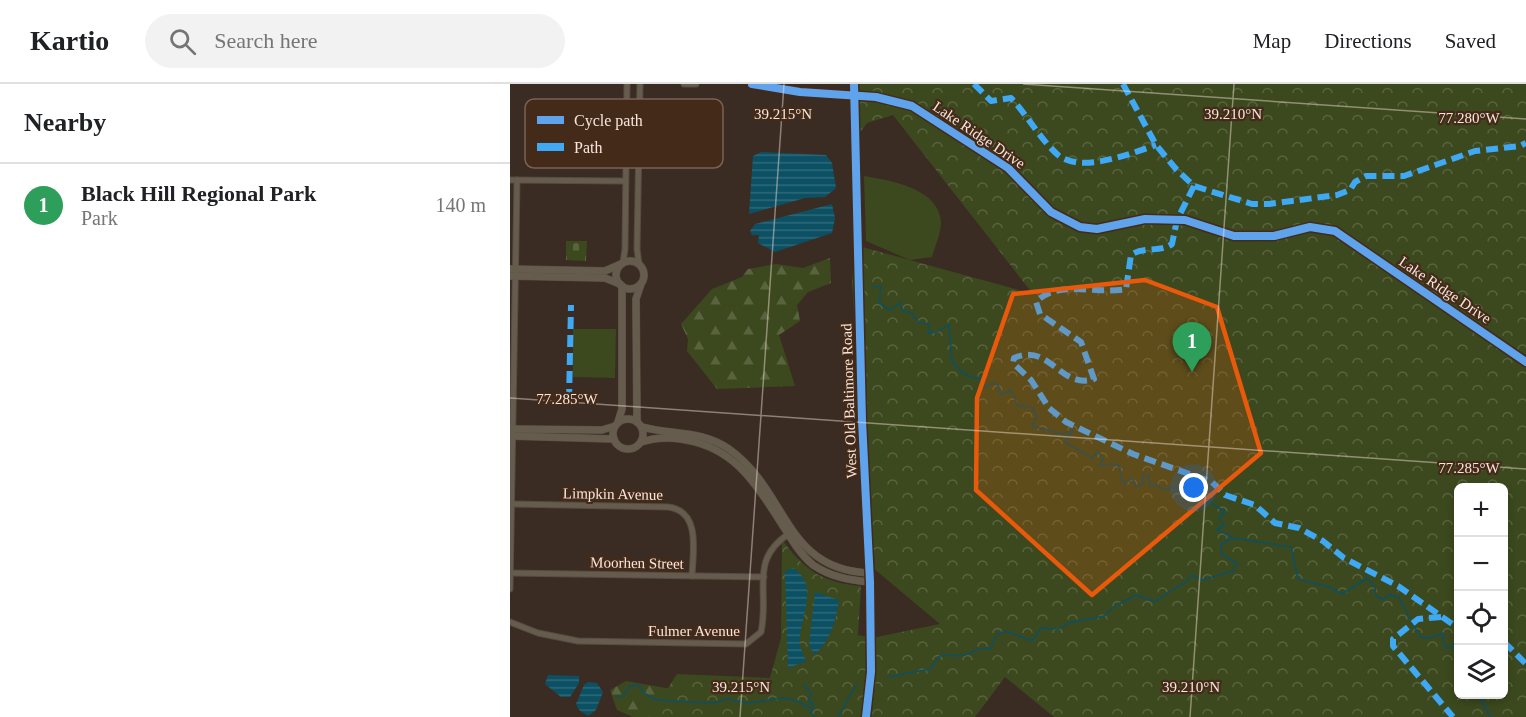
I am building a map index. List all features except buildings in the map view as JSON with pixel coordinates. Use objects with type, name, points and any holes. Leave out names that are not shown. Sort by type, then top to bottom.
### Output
[{"type":"street","points":[[627,84],[627,99]]},
{"type":"street","points":[[640,84],[640,99]]},
{"type":"street","points":[[684,84],[696,84]]},
{"type":"street","name":"Lake Ridge Drive","points":[[752,84],[800,92],[899,101],[925,114],[1008,168],[1058,218],[1080,227],[1097,229],[1145,219],[1185,220],[1234,236],[1274,236],[1310,227],[1335,231],[1526,362]]},
{"type":"street","name":"West Old Baltimore Road","points":[[854,84],[862,420],[870,582],[871,672],[866,717]]},
{"type":"street","points":[[614,440],[622,399],[621,285],[616,272],[622,263],[625,249],[625,168]]},
{"type":"street","points":[[638,168],[637,249],[639,264],[645,273],[636,299],[641,442]]},
{"type":"street","points":[[510,589],[513,180],[625,181]]},
{"type":"street","points":[[513,273],[605,271],[631,260],[639,264]]},
{"type":"street","points":[[513,273],[605,278],[630,289],[641,284]]},
{"type":"street","points":[[511,432],[602,430],[631,419],[640,424],[687,432],[728,448],[761,479],[805,557],[822,570],[846,579],[870,582]]},
{"type":"street","points":[[511,432],[614,440],[620,447],[630,449],[654,438],[686,440],[720,451],[736,462],[754,480],[791,533],[810,552],[825,564],[849,572],[869,573]]},
{"type":"street","name":"Limpkin Avenue","points":[[511,504],[678,509],[687,515],[692,528],[692,576]]},
{"type":"street","name":"Fulmer Avenue","points":[[510,622],[538,633],[578,641],[746,644],[761,632],[768,551],[791,533]]},
{"type":"street","name":"Moorhen Street","points":[[510,573],[764,577]]},
{"type":"highlighted area","points":[[1145,280],[1217,307],[1261,453],[1092,595],[976,490],[977,398],[1013,294]]},
{"type":"green space","points":[[857,84],[1526,84],[1526,717],[1054,717],[1005,677],[975,717],[649,717],[677,674],[770,678],[781,638],[782,540],[799,560],[816,573],[835,581],[861,586],[858,635],[872,638],[940,624],[872,567],[852,284],[855,245],[1033,294],[893,115],[867,123],[856,138]]},
{"type":"green space","points":[[864,176],[908,187],[929,198],[936,206],[941,226],[932,257],[910,260],[866,241]]},
{"type":"green space","points":[[566,241],[587,241],[586,261],[566,260]]},
{"type":"green space","points":[[830,258],[831,283],[808,292],[797,305],[800,321],[779,335],[795,386],[717,389],[687,351],[688,339],[681,324],[712,289],[742,277],[748,269],[776,264],[803,268]]},
{"type":"green space","points":[[573,329],[616,329],[615,378],[573,377]]},
{"type":"green space","points":[[626,681],[831,717],[633,717],[617,710],[610,690]]},
{"type":"water","points":[[761,152],[826,155],[832,163],[836,188],[825,197],[805,198],[749,214],[753,156]]},
{"type":"water","points":[[832,204],[835,218],[832,233],[775,252],[758,243],[759,235],[752,235],[750,231],[755,224]]},
{"type":"water","points":[[793,568],[806,584],[807,603],[800,643],[806,661],[788,668],[785,571]]},
{"type":"water","points":[[815,592],[839,600],[831,630],[820,650],[814,655],[809,644]]},
{"type":"water","points":[[548,675],[579,676],[579,683],[570,697],[561,697],[545,684]]},
{"type":"water","points":[[588,682],[597,683],[603,692],[596,710],[588,716],[579,710],[576,704],[584,685]]},
{"type":"waterway","points":[[872,286],[881,287],[879,303],[890,310],[900,303],[903,311],[912,313],[919,323],[929,324],[928,333],[937,332],[949,324],[952,362],[961,371],[971,377],[979,378],[983,388],[993,383],[998,385],[1000,395],[1011,390],[1018,406],[1032,407],[1037,417],[1032,426],[1062,434],[1073,431],[1065,442],[1092,458],[1098,451],[1103,459],[1099,465],[1115,464],[1120,467],[1121,480],[1125,484],[1132,478],[1136,486],[1143,484],[1143,475],[1149,476],[1150,486],[1156,485],[1165,490],[1174,487],[1189,500],[1195,494],[1226,512],[1219,516],[1224,526],[1216,529],[1234,538],[1291,547],[1298,579],[1329,587],[1342,594],[1367,578],[1375,588],[1376,596],[1384,600],[1389,594],[1399,598],[1420,637],[1429,638],[1443,633],[1444,646],[1451,648],[1454,644]]},
{"type":"waterway","points":[[888,677],[930,669],[940,656],[962,656],[980,649],[990,649],[997,634],[1006,631],[1032,641],[1041,628],[1059,629],[1068,623],[1104,616],[1115,606],[1136,595],[1156,602],[1184,583],[1191,575],[1203,580],[1233,571],[1237,563],[1221,554],[1221,544],[1233,538]]},
{"type":"waterway","points":[[804,684],[811,694],[808,701],[814,704],[811,713],[815,717]]},
{"type":"waterway","points":[[617,696],[623,696],[630,686],[639,685],[644,693],[654,699],[714,703],[726,699],[747,703],[783,698],[795,700],[812,709]]},
{"type":"waterway","points":[[838,717],[856,685]]},
{"type":"waterway","points":[[1480,699],[1491,717]]},
{"type":"marked path","points":[[974,84],[991,101],[1011,98],[1052,149],[1068,160],[1080,163],[1107,160],[1156,145]]},
{"type":"marked path","points":[[1123,84],[1156,145],[1194,186],[1252,204],[1337,195],[1350,190],[1355,182],[1366,176],[1404,176],[1475,151],[1520,146],[1526,143]]},
{"type":"marked path","points":[[1194,186],[1177,220],[1172,244],[1131,255],[1126,289],[1067,289],[1045,295],[1036,302],[1040,314],[1081,342],[1094,379],[1082,381],[1072,378],[1037,356],[1026,355],[1014,358],[1013,363],[1031,380],[1049,408],[1066,422],[1133,454],[1212,482],[1225,495],[1255,505],[1275,523],[1299,528],[1323,541],[1344,558],[1398,586],[1454,625]]},
{"type":"marked path","points":[[569,401],[571,305]]},
{"type":"marked path","points":[[1441,617],[1418,619],[1393,639],[1393,646],[1453,717]]},
{"type":"marked path","points":[[1507,645],[1526,664]]},
{"type":"cycle path","points":[[752,84],[800,92],[876,97],[912,106],[1008,168],[1051,212],[1080,227],[1097,229],[1145,219],[1185,220],[1234,236],[1274,236],[1310,227],[1335,231],[1526,362]]},
{"type":"cycle path","points":[[854,84],[862,420],[870,582],[871,672],[866,717]]},
{"type":"place","name":"Black Hill Regional Park","points":[[1192,372]]}]
